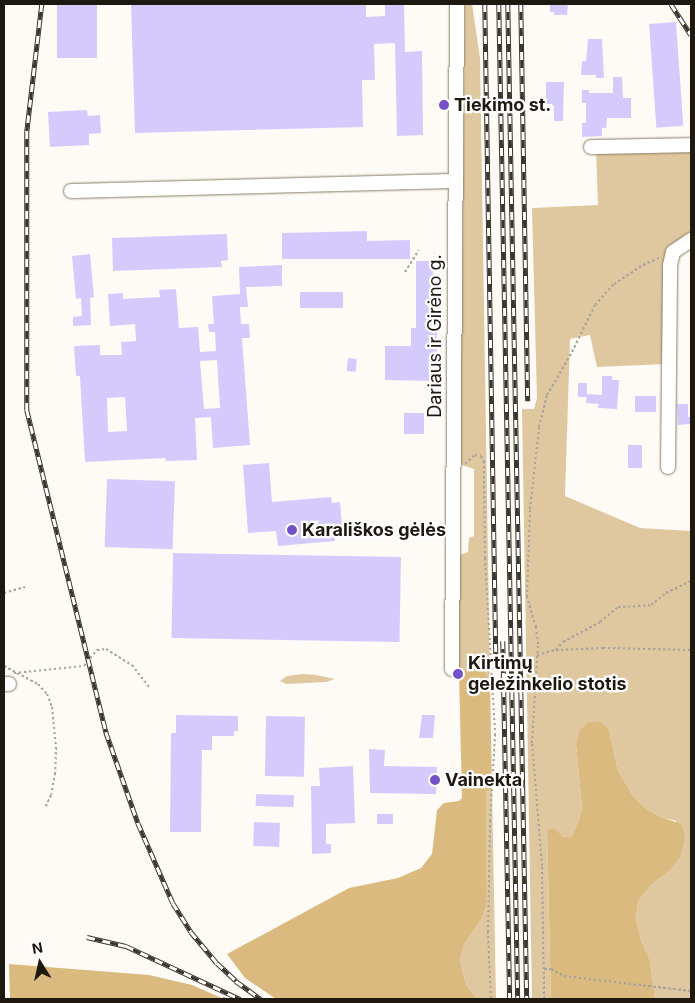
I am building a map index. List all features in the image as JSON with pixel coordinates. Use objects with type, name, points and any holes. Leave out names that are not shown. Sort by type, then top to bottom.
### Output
[{"type":"street","name":"Dariaus ir Girėno g.","points":[[452,669],[454,181],[457,4]]},
{"type":"street","points":[[591,146],[691,145]]},
{"type":"street","points":[[71,191],[454,181]]},
{"type":"street","points":[[668,467],[670,265],[673,252],[691,240]]},
{"type":"path","points":[[405,272],[419,250]]},
{"type":"path","points":[[544,999],[542,866],[532,743],[537,655],[536,627],[527,597],[527,552],[539,427],[546,395],[572,352],[595,305],[614,284],[643,265],[673,252]]},
{"type":"path","points":[[453,467],[465,464],[475,454],[481,456],[484,461],[485,558],[494,734],[488,931],[490,999]]},
{"type":"path","points":[[556,650],[563,642],[600,622],[618,607],[651,605],[666,593],[691,581]]},
{"type":"path","points":[[4,593],[25,587]]},
{"type":"path","points":[[537,655],[556,650],[603,648],[691,650]]},
{"type":"path","points":[[9,681],[84,666],[97,650],[106,649],[132,665],[150,688]]},
{"type":"path","points":[[4,666],[9,681]]},
{"type":"path","points":[[9,681],[38,684],[47,694],[52,707],[56,747],[50,795],[45,808]]},
{"type":"path","points":[[544,969],[551,969],[564,976],[691,991]]},
{"type":"shaded area","points":[[465,4],[472,4],[480,58],[490,682],[487,675],[472,668],[459,673],[459,659],[457,659],[460,555],[468,552],[469,538],[474,536],[474,469],[462,465],[460,461]]},
{"type":"shaded area","points":[[691,148],[691,245],[666,260],[665,364],[597,367],[590,335],[570,339],[565,496],[640,528],[691,531],[691,999],[655,999],[650,960],[641,940],[636,919],[638,901],[651,885],[669,871],[676,821],[661,817],[645,808],[633,796],[618,771],[609,730],[579,731],[576,744],[582,807],[579,820],[572,836],[563,837],[547,830],[551,999],[532,999],[522,409],[534,409],[537,398],[532,208],[598,205],[596,150]]},
{"type":"shaded area","points":[[472,668],[481,669],[487,675],[490,682],[492,788],[486,792],[486,907],[481,920],[464,944],[460,960],[466,985],[478,999],[276,999],[245,978],[227,954],[349,888],[398,878],[421,868],[432,854],[437,810],[444,803],[459,801],[462,798],[459,673]]},
{"type":"shaded area","points":[[303,674],[335,679],[326,682],[286,684],[280,681],[287,676]]},
{"type":"shaded area","points":[[589,722],[601,722],[609,730],[618,771],[633,796],[645,808],[661,817],[681,824],[685,837],[680,857],[669,871],[651,885],[638,901],[636,919],[641,940],[650,960],[655,999],[551,999],[547,830],[554,828],[563,837],[572,836],[579,820],[582,807],[576,744],[579,731]]},
{"type":"shaded area","points":[[492,788],[496,999],[478,999],[466,985],[460,960],[464,944],[481,920],[486,907],[486,792]]},
{"type":"shaded area","points":[[9,964],[149,975],[192,985],[224,999],[10,999]]},
{"type":"building","points":[[57,4],[97,4],[97,58],[57,58]]},
{"type":"building","points":[[131,4],[366,4],[366,17],[385,16],[385,4],[404,4],[405,52],[422,51],[423,135],[397,136],[395,43],[374,44],[375,80],[362,80],[363,127],[135,133]]},
{"type":"building","points":[[550,4],[568,4],[567,15],[554,15],[554,12],[550,12]]},
{"type":"building","points":[[676,22],[683,126],[656,128],[649,24]]},
{"type":"building","points":[[588,39],[602,39],[604,78],[596,78],[596,75],[581,75],[582,61],[586,61]]},
{"type":"building","points":[[613,77],[622,77],[623,98],[631,98],[631,118],[607,118],[606,128],[602,128],[602,136],[582,137],[582,123],[586,123],[586,103],[582,103],[582,90],[589,90],[589,93],[613,93]]},
{"type":"building","points":[[546,82],[564,82],[563,121],[554,121],[554,107],[552,104],[546,104]]},
{"type":"building","points":[[87,110],[88,116],[100,115],[101,133],[89,134],[89,145],[50,147],[48,112]]},
{"type":"building","points":[[367,231],[367,241],[410,240],[410,259],[282,259],[282,233]]},
{"type":"building","points":[[227,234],[228,260],[221,261],[222,267],[113,271],[112,238]]},
{"type":"building","points":[[90,254],[94,297],[90,298],[91,325],[73,326],[73,317],[82,316],[81,298],[76,299],[72,256]]},
{"type":"building","points":[[416,261],[433,261],[433,329],[437,329],[436,381],[385,380],[385,346],[411,346],[411,328],[416,328]]},
{"type":"building","points":[[282,265],[282,286],[246,287],[248,307],[240,307],[241,324],[249,324],[250,338],[242,338],[250,445],[213,448],[211,417],[195,418],[197,460],[166,461],[165,458],[85,462],[80,376],[76,376],[74,346],[100,345],[100,355],[122,355],[121,342],[136,341],[135,324],[110,326],[108,294],[123,293],[123,299],[160,297],[159,290],[176,289],[179,328],[198,327],[200,352],[216,351],[215,332],[209,332],[208,324],[214,324],[212,296],[240,294],[239,267]],"holes":[[[217,360],[220,408],[204,409],[200,361]],[[125,397],[127,431],[108,432],[107,398]]]},
{"type":"building","points":[[300,292],[343,292],[343,308],[300,308]]},
{"type":"building","points":[[348,358],[357,359],[356,372],[347,371]]},
{"type":"building","points":[[602,376],[612,376],[612,380],[619,380],[617,409],[598,408],[599,404],[586,403],[587,394],[602,395]]},
{"type":"building","points":[[578,383],[587,383],[587,397],[578,397]]},
{"type":"building","points":[[635,396],[656,396],[656,412],[635,412]]},
{"type":"building","points":[[677,404],[688,404],[688,417],[691,417],[691,424],[678,425]]},
{"type":"building","points":[[404,413],[424,413],[424,434],[404,434]]},
{"type":"building","points":[[628,445],[642,445],[642,468],[628,468]]},
{"type":"building","points":[[269,463],[272,502],[331,497],[332,503],[340,502],[342,525],[333,526],[335,541],[278,546],[276,531],[248,533],[243,465]]},
{"type":"building","points":[[107,479],[175,481],[173,549],[105,547]]},
{"type":"building","points":[[173,553],[401,557],[399,642],[172,638]]},
{"type":"building","points":[[176,715],[238,716],[238,731],[234,731],[234,736],[212,736],[212,750],[202,750],[201,832],[170,832],[171,733],[176,733]]},
{"type":"building","points":[[422,715],[435,715],[433,738],[419,738]]},
{"type":"building","points":[[266,716],[305,717],[304,777],[265,776]]},
{"type":"building","points":[[369,749],[385,750],[384,766],[437,767],[436,794],[370,793]]},
{"type":"building","points":[[353,766],[355,823],[326,824],[326,844],[331,844],[331,853],[312,854],[311,786],[320,786],[319,768]]},
{"type":"building","points":[[256,794],[294,795],[294,807],[256,806]]},
{"type":"building","points":[[377,814],[393,814],[393,824],[377,824]]},
{"type":"building","points":[[254,822],[280,823],[279,847],[253,846]]},
{"type":"railway","points":[[42,4],[27,131],[27,410],[106,732],[138,823],[173,903],[191,932],[217,963],[236,981],[261,999]]},
{"type":"railway","points":[[485,4],[496,654]]},
{"type":"railway","points":[[499,4],[518,999]]},
{"type":"railway","points":[[508,4],[527,999]]},
{"type":"railway","points":[[521,4],[528,401]]},
{"type":"railway","points":[[671,4],[691,35]]},
{"type":"railway","points":[[503,641],[510,999]]},
{"type":"railway","points":[[87,937],[126,946],[240,999]]},
{"type":"place","name":"Tiekimo st.","points":[[444,105]]},
{"type":"place","name":"Karališkos gėlės","points":[[292,530]]},
{"type":"place","name":"Kirtimų geležinkelio stotis","points":[[458,674]]},
{"type":"place","name":"Vainekta","points":[[435,780]]}]
